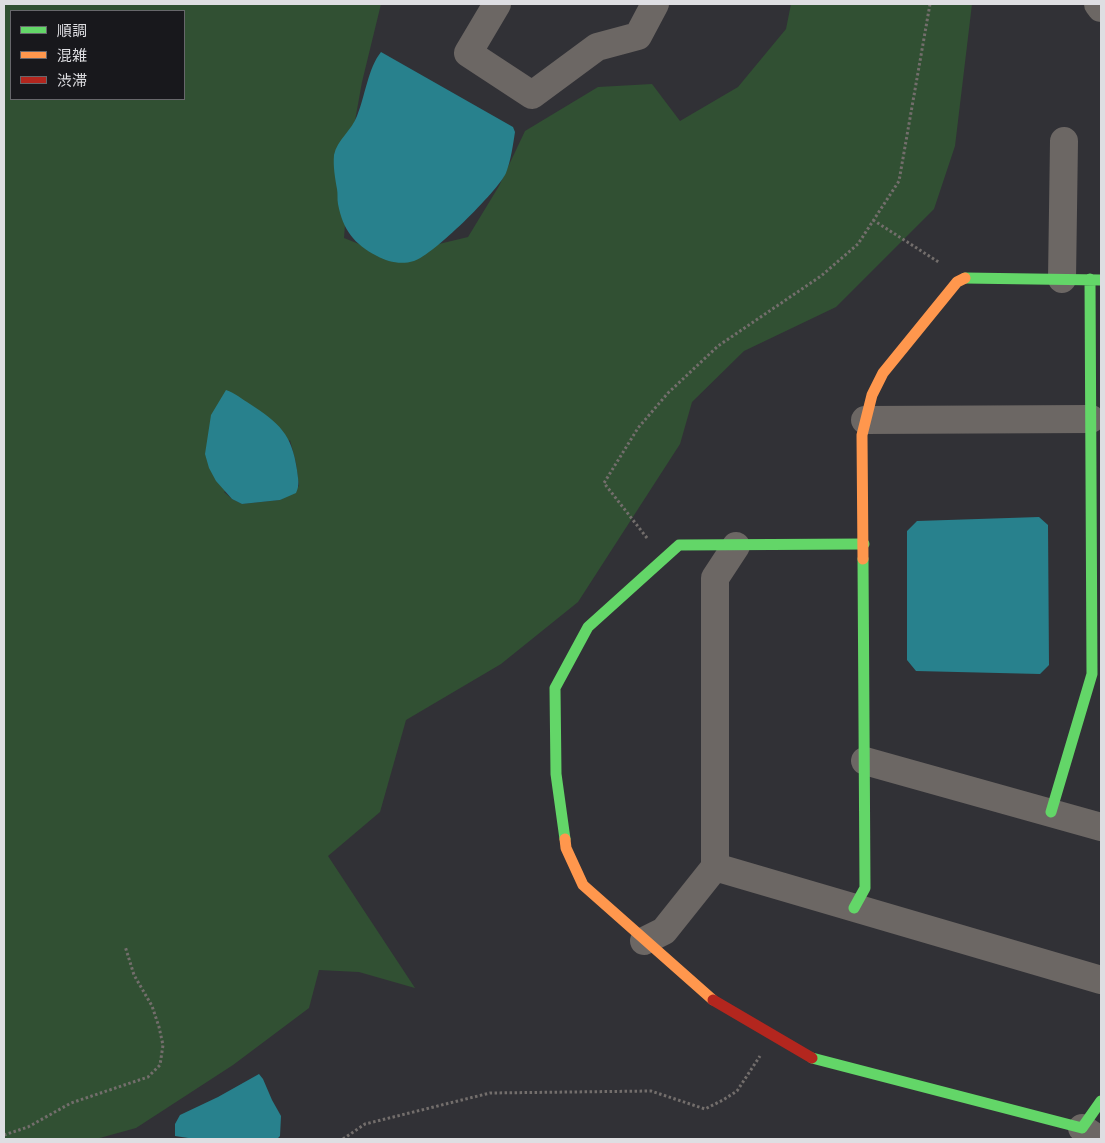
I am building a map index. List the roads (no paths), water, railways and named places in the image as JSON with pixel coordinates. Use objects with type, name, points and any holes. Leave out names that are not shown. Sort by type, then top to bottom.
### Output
[{"type":"street","points":[[497,4],[468,53],[532,95],[598,47],[638,36],[655,4]]},
{"type":"street","points":[[1098,4],[1101,8]]},
{"type":"street","points":[[1062,279],[1064,141]]},
{"type":"street","points":[[854,908],[865,888],[862,435],[872,396],[883,373],[963,278],[1096,280],[1091,419],[1096,529],[1096,675],[1051,812]]},
{"type":"street","points":[[865,420],[1091,419]]},
{"type":"street","points":[[864,544],[679,545],[588,627],[555,688],[556,774],[566,848],[583,885],[710,998],[813,1059],[1090,1134],[1101,1101]]},
{"type":"street","points":[[644,941],[664,931],[715,866],[715,578],[736,546]]},
{"type":"street","points":[[865,761],[1101,827]]},
{"type":"street","points":[[715,866],[1101,980]]},
{"type":"water","points":[[381,52],[513,127],[515,132],[508,168],[491,194],[449,236],[423,256],[409,262],[399,263],[386,260],[356,241],[346,229],[338,202],[334,155],[338,145],[355,121],[373,66]]},
{"type":"water","points":[[226,390],[269,417],[288,438],[297,470],[298,487],[296,493],[280,500],[242,504],[232,499],[216,481],[209,468],[205,454],[211,415]]},
{"type":"water","points":[[1039,517],[1048,525],[1049,665],[1040,674],[916,671],[907,660],[907,531],[917,521]]},
{"type":"water","points":[[259,1074],[281,1116],[280,1136],[277,1139],[195,1139],[175,1136],[175,1124],[180,1115],[218,1097]]}]
